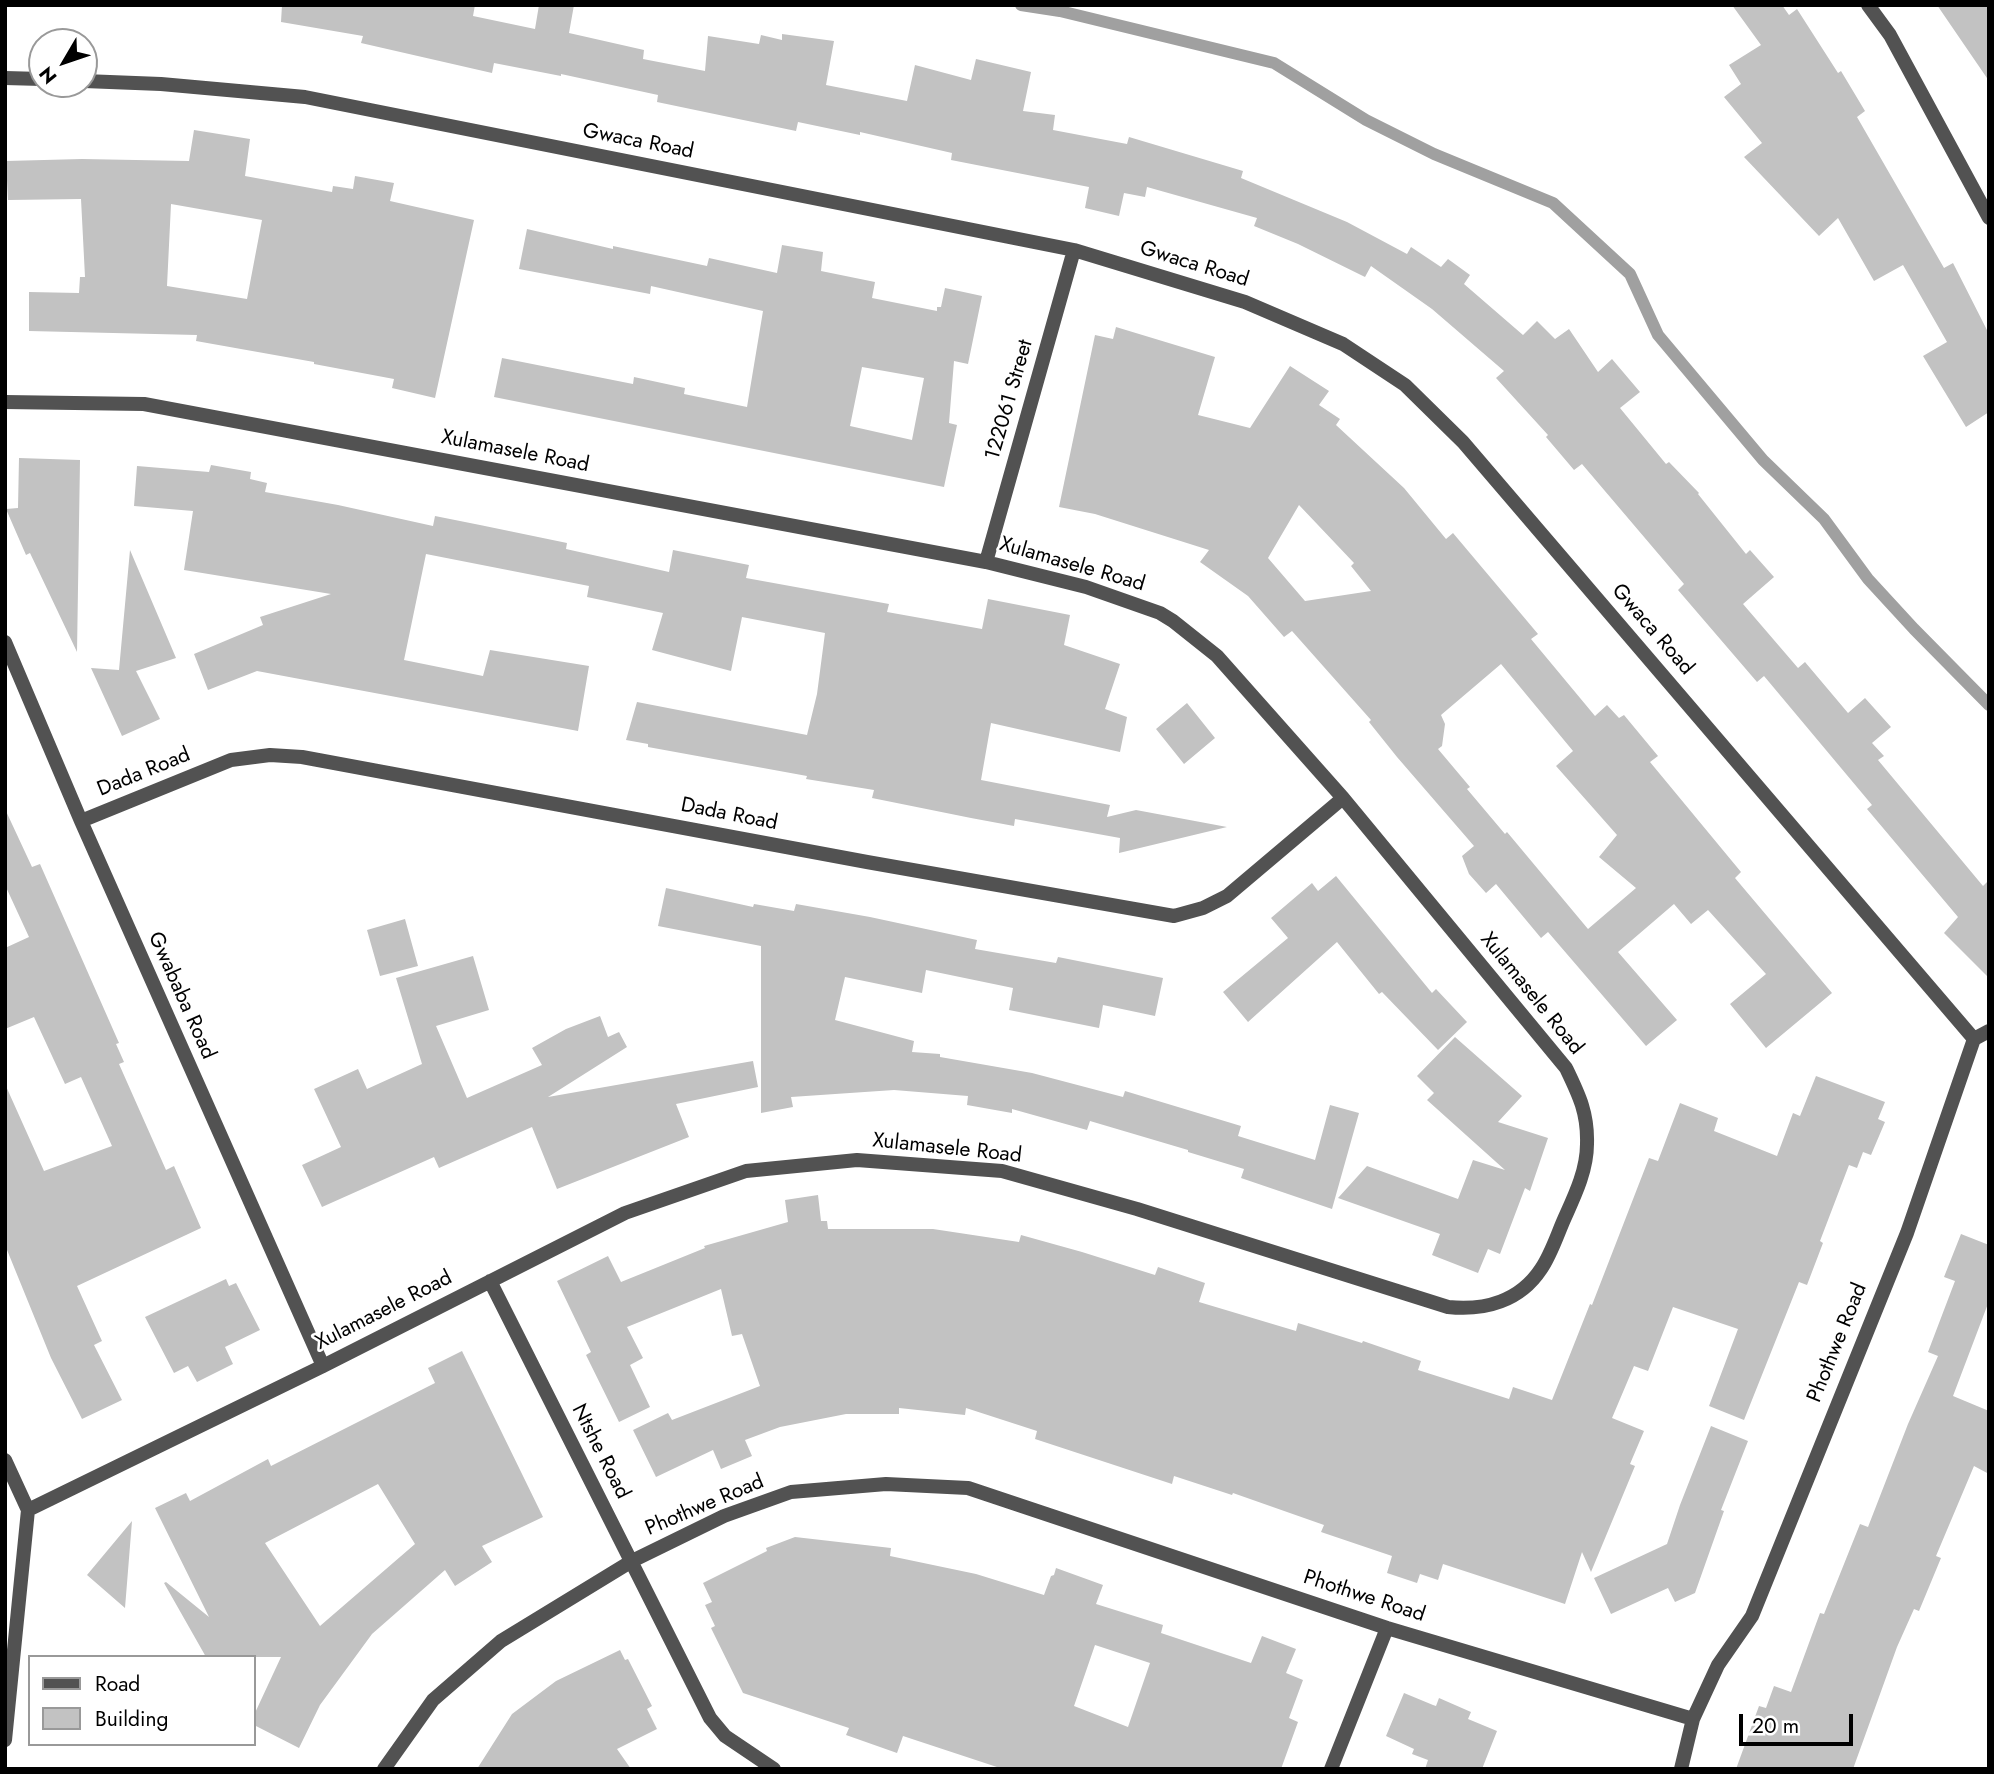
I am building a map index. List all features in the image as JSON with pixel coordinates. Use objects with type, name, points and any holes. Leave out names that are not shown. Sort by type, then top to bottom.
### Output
[{"type":"street","points":[[1868,5],[1890,35],[1989,218]]},
{"type":"street","points":[[5,78],[28,79]]},
{"type":"street","name":"Gwaca Road","points":[[98,82],[174,85],[305,97],[1074,250],[1245,302],[1343,345],[1405,385],[1463,442],[1974,1039]]},
{"type":"street","name":"122061 Street","points":[[986,562],[1074,250]]},
{"type":"street","name":"Xulamasele Road","points":[[5,402],[144,404],[986,562],[1086,587],[1160,613],[1217,656],[1343,799],[1566,1068],[1584,1105],[1587,1145],[1580,1183],[1542,1268],[1529,1283],[1503,1302],[1472,1310],[1448,1307],[1137,1209],[1002,1171],[857,1160],[746,1171],[625,1213],[323,1366],[28,1510]]},
{"type":"street","name":"Gwababa Road","points":[[5,642],[80,821],[323,1366]]},
{"type":"street","name":"Dada Road","points":[[80,821],[231,761],[270,755],[302,757],[1174,916],[1203,908],[1227,896],[1343,799]]},
{"type":"street","points":[[1974,1039],[1989,1031]]},
{"type":"street","name":"Phothwe Road","points":[[384,1769],[433,1700],[501,1641],[632,1561],[724,1516],[791,1492],[886,1484],[968,1488],[1387,1628],[1693,1719],[1718,1665],[1752,1616],[1907,1233],[1974,1039]]},
{"type":"street","name":"Ntshe Road","points":[[489,1281],[710,1718],[725,1736],[774,1769]]},
{"type":"street","points":[[5,1460],[28,1510],[5,1740]]},
{"type":"street","points":[[1331,1769],[1387,1628]]},
{"type":"street","points":[[1681,1769],[1693,1719]]},
{"type":"building","points":[[282,5],[475,5],[473,16],[535,29],[539,5],[574,5],[569,33],[644,50],[643,59],[705,71],[708,36],[759,44],[761,35],[782,40],[782,34],[834,41],[826,85],[907,101],[915,65],[971,80],[976,59],[1031,72],[1023,111],[1055,115],[1053,130],[1127,144],[1129,137],[1243,171],[1241,178],[1347,222],[1407,254],[1411,247],[1441,267],[1448,259],[1470,275],[1464,284],[1523,335],[1537,321],[1555,339],[1569,329],[1598,372],[1612,359],[1640,392],[1620,408],[1666,464],[1669,462],[1699,493],[1746,554],[1750,550],[1774,577],[1743,604],[1798,668],[1805,662],[1848,713],[1865,698],[1891,727],[1872,743],[1884,756],[1878,760],[1983,886],[1989,880],[1989,978],[1944,933],[1958,917],[1867,809],[1872,805],[1764,676],[1757,682],[1678,590],[1684,584],[1582,464],[1574,470],[1546,437],[1548,435],[1496,378],[1504,371],[1432,309],[1371,266],[1365,277],[1254,226],[1257,218],[1147,187],[1145,197],[1124,193],[1119,216],[1085,208],[1089,187],[951,160],[952,153],[860,132],[860,135],[798,122],[796,131],[657,102],[658,95],[561,74],[494,63],[492,73],[361,43],[363,36],[281,22]]},
{"type":"building","points":[[1732,5],[1782,5],[1789,15],[1797,9],[1838,73],[1841,71],[1865,111],[1857,117],[1944,268],[1953,263],[1989,334],[1989,412],[1966,427],[1923,356],[1947,342],[1903,265],[1874,281],[1838,218],[1819,236],[1744,157],[1762,143],[1724,97],[1741,84],[1729,65],[1761,45]]},
{"type":"building","points":[[1937,5],[1989,5],[1989,81]]},
{"type":"building","points":[[194,130],[250,139],[245,176],[332,192],[333,186],[353,189],[355,176],[394,183],[390,201],[474,220],[435,398],[392,388],[394,379],[196,341],[197,335],[29,331],[29,292],[79,293],[80,277],[85,277],[81,199],[8,200],[6,161],[189,161]],"holes":[[[171,204],[262,220],[247,299],[167,286]]]},
{"type":"building","points":[[527,229],[613,249],[613,246],[707,266],[709,258],[777,273],[782,245],[823,252],[821,271],[875,282],[872,298],[937,311],[937,307],[941,307],[945,288],[982,296],[968,364],[954,361],[949,423],[957,425],[944,487],[494,397],[502,358],[633,384],[634,377],[685,388],[684,394],[747,407],[763,311],[651,286],[650,294],[519,269]],"holes":[[[862,367],[924,378],[912,440],[850,426]]]},
{"type":"building","points":[[1116,327],[1215,357],[1198,415],[1250,428],[1290,366],[1329,391],[1319,405],[1340,419],[1336,425],[1404,488],[1446,539],[1453,533],[1538,634],[1531,639],[1595,716],[1607,705],[1619,718],[1624,715],[1658,756],[1650,762],[1741,872],[1735,878],[1832,993],[1766,1048],[1730,1004],[1766,974],[1708,910],[1691,924],[1674,904],[1618,952],[1677,1020],[1646,1046],[1548,932],[1541,938],[1496,884],[1486,893],[1469,874],[1462,856],[1474,846],[1397,757],[1369,722],[1371,720],[1292,631],[1284,637],[1248,596],[1200,562],[1209,550],[1095,514],[1059,507],[1095,335],[1113,339]],"holes":[[[1299,505],[1354,563],[1351,566],[1371,591],[1305,601],[1268,558]],[[1501,664],[1573,751],[1556,766],[1617,835],[1599,857],[1636,888],[1588,929],[1507,832],[1505,834],[1467,789],[1470,787],[1438,749],[1442,746],[1445,724],[1441,715]]]},
{"type":"building","points":[[19,458],[80,460],[77,652],[30,553],[26,555],[6,509],[18,508]]},
{"type":"building","points":[[211,465],[251,472],[250,479],[267,483],[265,492],[433,526],[435,516],[567,543],[566,549],[669,572],[673,550],[749,565],[746,578],[889,604],[887,612],[982,629],[988,599],[1070,615],[1064,645],[1120,664],[1105,709],[1127,717],[1120,752],[991,723],[981,780],[1110,805],[1107,817],[1136,810],[1227,827],[1119,853],[1120,838],[1015,819],[1014,826],[971,818],[872,798],[874,790],[806,779],[807,776],[648,747],[648,744],[626,740],[637,702],[807,735],[817,694],[825,633],[742,617],[731,671],[652,650],[663,613],[587,597],[589,586],[426,554],[404,660],[483,676],[490,650],[589,666],[578,731],[257,671],[208,690],[194,654],[263,625],[260,617],[331,594],[184,570],[193,511],[134,506],[137,466],[209,472]]},
{"type":"building","points":[[130,550],[176,658],[136,671],[160,719],[122,736],[91,668],[119,670]]},
{"type":"building","points":[[1187,703],[1215,738],[1184,764],[1156,729]]},
{"type":"building","points":[[5,809],[32,867],[40,864],[119,1043],[116,1044],[124,1062],[119,1064],[166,1170],[174,1166],[201,1228],[77,1286],[102,1341],[94,1345],[122,1400],[82,1419],[51,1358],[5,1245],[5,1084],[44,1171],[112,1146],[81,1077],[65,1084],[34,1017],[5,1029],[5,948],[29,937],[5,885]]},
{"type":"building","points":[[1336,876],[1432,993],[1436,989],[1467,1022],[1438,1050],[1382,992],[1379,994],[1337,942],[1248,1022],[1223,992],[1288,938],[1271,918],[1312,883],[1318,891]]},
{"type":"building","points":[[666,888],[753,907],[754,904],[794,911],[796,904],[870,917],[977,940],[975,949],[1056,963],[1058,957],[1163,978],[1155,1016],[1103,1005],[1099,1028],[1009,1010],[1013,988],[926,970],[922,993],[845,977],[835,1020],[914,1041],[912,1052],[940,1054],[940,1057],[1032,1073],[1123,1097],[1125,1091],[1241,1126],[1238,1136],[1315,1160],[1330,1105],[1359,1113],[1332,1209],[1241,1178],[1244,1169],[1188,1150],[1090,1121],[1087,1130],[1012,1109],[1012,1113],[967,1105],[968,1096],[894,1090],[791,1097],[793,1107],[761,1113],[761,946],[658,926]]},
{"type":"building","points":[[405,919],[418,966],[380,976],[367,930]]},
{"type":"building","points":[[473,956],[489,1010],[436,1026],[467,1098],[542,1065],[532,1048],[566,1029],[600,1016],[608,1037],[619,1032],[627,1047],[548,1097],[753,1061],[758,1087],[676,1104],[689,1137],[557,1189],[532,1127],[439,1168],[434,1157],[322,1207],[302,1165],[341,1147],[314,1089],[358,1069],[367,1089],[422,1064],[396,978]]},
{"type":"building","points":[[1455,1037],[1522,1096],[1498,1122],[1548,1138],[1530,1191],[1525,1188],[1500,1254],[1488,1249],[1478,1273],[1432,1255],[1440,1234],[1338,1198],[1367,1166],[1458,1199],[1473,1160],[1505,1170],[1427,1100],[1434,1093],[1417,1076]]},
{"type":"building","points":[[1816,1076],[1885,1102],[1878,1119],[1885,1122],[1871,1155],[1863,1152],[1857,1168],[1849,1165],[1820,1241],[1823,1243],[1807,1285],[1799,1282],[1744,1420],[1709,1406],[1738,1329],[1673,1307],[1648,1371],[1634,1366],[1612,1418],[1644,1431],[1630,1464],[1635,1466],[1591,1572],[1582,1552],[1565,1604],[1443,1564],[1438,1580],[1420,1574],[1417,1583],[1387,1573],[1392,1556],[1321,1532],[1324,1525],[1233,1493],[1232,1495],[1174,1476],[1172,1484],[1035,1439],[1037,1431],[966,1408],[965,1415],[899,1408],[899,1414],[846,1414],[780,1427],[745,1440],[752,1456],[721,1469],[713,1450],[656,1477],[633,1430],[668,1413],[672,1420],[760,1386],[742,1334],[732,1336],[721,1289],[627,1327],[643,1358],[630,1365],[650,1407],[619,1422],[586,1355],[591,1352],[557,1281],[608,1256],[621,1282],[705,1248],[704,1246],[788,1222],[785,1200],[818,1195],[821,1221],[827,1221],[828,1229],[933,1229],[1019,1242],[1021,1235],[1155,1275],[1158,1267],[1205,1283],[1199,1302],[1296,1331],[1298,1323],[1362,1343],[1363,1341],[1421,1361],[1418,1370],[1509,1399],[1513,1387],[1552,1400],[1649,1158],[1658,1161],[1680,1103],[1718,1118],[1714,1131],[1777,1156],[1793,1113],[1800,1116]]},
{"type":"building","points":[[1961,1234],[1989,1245],[1989,1301],[1953,1396],[1989,1411],[1989,1474],[1974,1466],[1936,1556],[1941,1558],[1919,1611],[1914,1609],[1897,1647],[1853,1769],[1736,1769],[1759,1706],[1766,1708],[1774,1686],[1791,1692],[1820,1613],[1824,1614],[1860,1524],[1868,1527],[1938,1356],[1928,1352],[1955,1281],[1944,1277]]},
{"type":"building","points":[[226,1279],[229,1286],[236,1283],[260,1330],[225,1347],[233,1364],[197,1382],[188,1366],[174,1373],[145,1317]]},
{"type":"building","points":[[462,1351],[543,1517],[482,1546],[492,1562],[455,1586],[445,1570],[372,1634],[320,1705],[299,1748],[256,1726],[256,1711],[281,1657],[205,1655],[164,1583],[209,1617],[155,1508],[186,1493],[190,1501],[268,1459],[271,1466],[435,1383],[428,1368]],"holes":[[[378,1484],[415,1544],[320,1626],[265,1543]]]},
{"type":"building","points":[[1711,1426],[1748,1441],[1721,1510],[1724,1511],[1695,1593],[1675,1602],[1668,1588],[1611,1614],[1594,1578],[1667,1544]]},
{"type":"building","points":[[132,1521],[125,1608],[87,1575]]},
{"type":"building","points":[[795,1537],[891,1548],[890,1556],[976,1574],[1044,1595],[1056,1568],[1103,1585],[1096,1604],[1163,1625],[1161,1633],[1251,1663],[1262,1636],[1296,1649],[1286,1673],[1303,1680],[1289,1718],[1298,1722],[1281,1769],[1003,1769],[903,1736],[897,1753],[846,1735],[849,1728],[743,1693],[711,1628],[715,1626],[705,1605],[712,1602],[703,1583],[767,1551],[766,1548]],"holes":[[[1095,1645],[1150,1663],[1128,1727],[1074,1706]]]},
{"type":"building","points":[[620,1650],[625,1660],[628,1659],[652,1706],[647,1709],[657,1729],[617,1749],[631,1769],[477,1769],[512,1714],[556,1681]]},
{"type":"building","points":[[1404,1693],[1436,1706],[1439,1698],[1471,1712],[1468,1719],[1497,1731],[1482,1769],[1425,1769],[1428,1760],[1412,1754],[1414,1749],[1386,1736]]},
{"type":"waterway","points":[[1021,5],[1060,11],[1274,63],[1366,120],[1434,154],[1553,203],[1630,274],[1658,335],[1763,460],[1824,519],[1868,579],[1989,705]]}]
